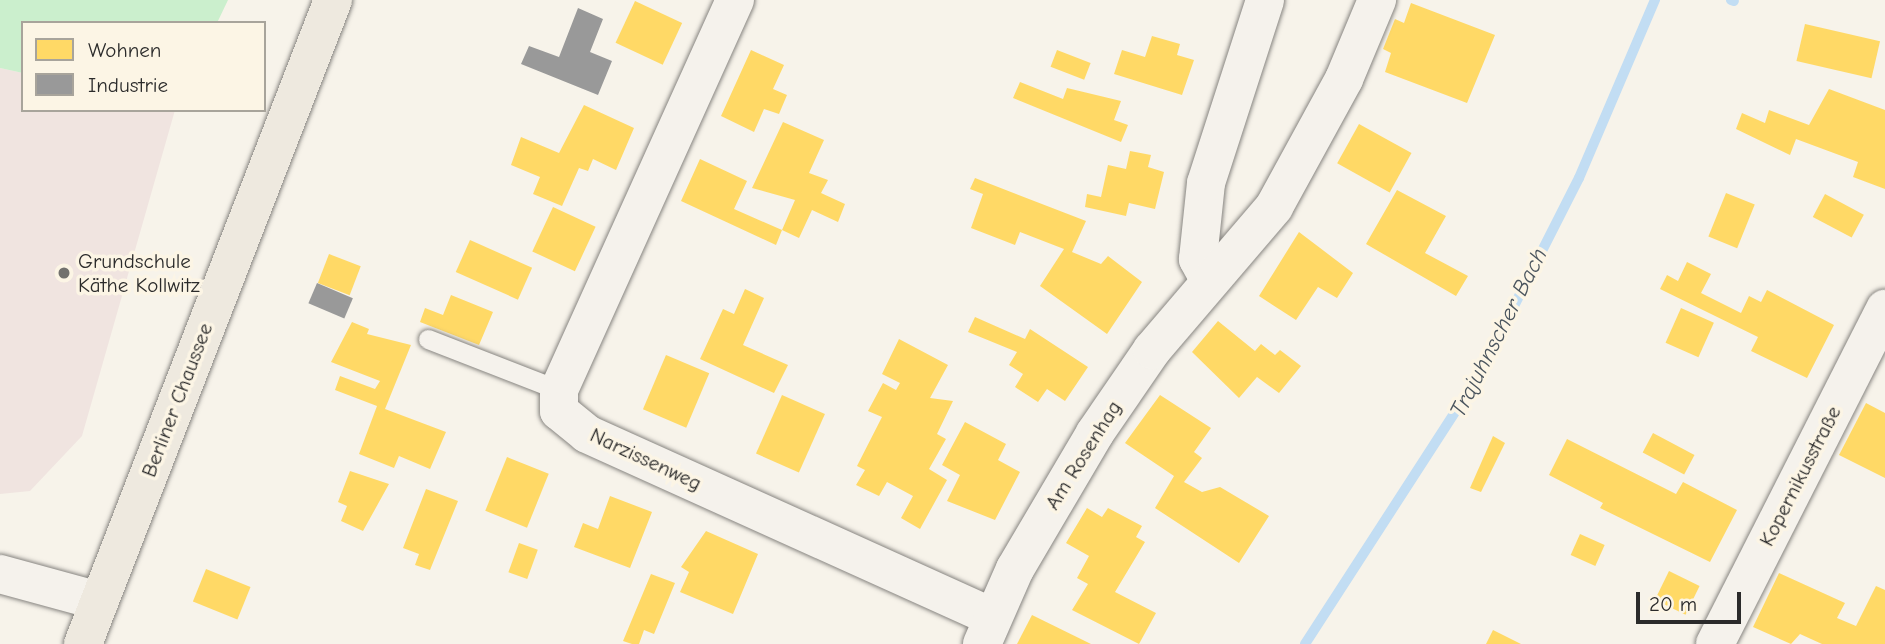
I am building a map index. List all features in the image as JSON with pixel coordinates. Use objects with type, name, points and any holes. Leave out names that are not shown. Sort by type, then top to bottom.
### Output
[{"type":"main road","name":"Berliner Chaussee","points":[[83,644],[334,0]]},
{"type":"street","points":[[559,390],[735,0]]},
{"type":"street","points":[[1210,281],[1198,259],[1206,184],[1265,0]]},
{"type":"street","name":"Am Rosenhag","points":[[987,630],[1095,433],[1210,281],[1274,207],[1344,79],[1377,0]]},
{"type":"street","name":"Kopernikusstraße","points":[[1714,644],[1885,309]]},
{"type":"street","name":"Narzissenweg","points":[[559,390],[559,411],[587,434],[987,630]]},
{"type":"street","points":[[0,574],[99,601]]},
{"type":"lane","points":[[428,339],[559,390]]},
{"type":"shaded area","name":"Grundschule Käthe Kollwitz","points":[[0,68],[21,73],[21,112],[174,112],[82,436],[30,491],[0,494]]},
{"type":"green space","points":[[0,0],[228,0],[218,21],[21,21],[21,73],[0,68]]},
{"type":"building: Wohnen","points":[[635,1],[682,23],[663,65],[616,43]]},
{"type":"building: Wohnen","points":[[1411,3],[1495,35],[1467,103],[1385,72],[1391,53],[1383,49],[1395,19],[1404,23]]},
{"type":"building: Wohnen","points":[[1805,24],[1880,41],[1871,78],[1796,61]]},
{"type":"building: Wohnen","points":[[1152,36],[1180,44],[1177,55],[1194,60],[1182,95],[1114,74],[1122,50],[1145,57]]},
{"type":"building: Wohnen","points":[[751,50],[784,65],[773,89],[787,95],[779,114],[764,109],[754,132],[721,116]]},
{"type":"building: Wohnen","points":[[1057,50],[1091,63],[1084,80],[1051,67]]},
{"type":"building: Wohnen","points":[[1020,82],[1063,99],[1067,88],[1121,101],[1114,120],[1128,125],[1121,142],[1013,98]]},
{"type":"building: Wohnen","points":[[1829,89],[1885,110],[1885,189],[1853,177],[1858,162],[1796,139],[1790,155],[1736,129],[1742,113],[1765,123],[1769,110],[1809,125]]},
{"type":"building: Wohnen","points":[[584,105],[634,128],[616,170],[593,159],[588,171],[579,168],[562,206],[533,194],[540,177],[511,165],[521,137],[559,153]]},
{"type":"building: Wohnen","points":[[783,122],[824,140],[809,173],[828,180],[821,193],[845,204],[838,222],[812,210],[799,238],[782,230],[795,200],[752,188]]},
{"type":"building: Wohnen","points":[[1359,124],[1411,153],[1390,192],[1337,163]]},
{"type":"building: Wohnen","points":[[1130,151],[1151,155],[1148,167],[1164,172],[1155,209],[1129,203],[1126,216],[1085,207],[1087,194],[1101,197],[1108,165],[1126,169]]},
{"type":"building: Wohnen","points":[[700,159],[747,181],[734,209],[782,230],[776,245],[681,201]]},
{"type":"building: Wohnen","points":[[975,178],[1086,221],[1072,252],[1101,264],[1108,256],[1142,282],[1107,334],[1040,286],[1064,249],[1020,232],[1015,245],[971,228],[983,194],[970,189]]},
{"type":"building: Wohnen","points":[[1397,190],[1446,216],[1425,253],[1468,276],[1456,296],[1366,244]]},
{"type":"building: Wohnen","points":[[1726,193],[1755,205],[1737,248],[1708,237]]},
{"type":"building: Wohnen","points":[[1825,194],[1864,215],[1852,238],[1813,217]]},
{"type":"building: Wohnen","points":[[553,207],[596,227],[575,271],[532,251]]},
{"type":"building: Wohnen","points":[[1299,232],[1353,273],[1337,298],[1318,287],[1296,320],[1259,296]]},
{"type":"building: Wohnen","points":[[470,240],[532,268],[518,300],[456,272]]},
{"type":"building: Wohnen","points":[[329,254],[361,266],[350,295],[318,283]]},
{"type":"building: Wohnen","points":[[1687,262],[1711,274],[1701,293],[1741,313],[1749,296],[1761,302],[1767,290],[1834,325],[1807,378],[1751,351],[1758,337],[1660,289],[1667,275],[1678,281]]},
{"type":"building: Wohnen","points":[[745,289],[764,298],[743,345],[788,365],[774,393],[700,359],[723,309],[734,314]]},
{"type":"building: Wohnen","points":[[451,295],[493,312],[479,345],[420,322],[425,308],[443,315]]},
{"type":"building: Wohnen","points":[[1681,308],[1714,323],[1698,357],[1666,343]]},
{"type":"building: Wohnen","points":[[975,317],[1025,339],[1030,329],[1088,367],[1065,401],[1047,389],[1038,402],[1015,387],[1023,374],[1009,365],[1017,352],[968,332]]},
{"type":"building: Wohnen","points":[[1218,321],[1255,351],[1261,344],[1275,355],[1280,350],[1301,366],[1279,393],[1257,377],[1239,398],[1192,352]]},
{"type":"building: Wohnen","points":[[352,322],[369,329],[367,334],[411,345],[385,409],[446,432],[430,469],[399,456],[394,468],[359,454],[377,406],[335,390],[340,376],[375,389],[380,381],[331,362]]},
{"type":"building: Wohnen","points":[[899,339],[948,365],[930,398],[953,401],[937,434],[946,439],[929,469],[947,480],[920,529],[901,518],[913,496],[887,482],[879,496],[856,485],[865,470],[857,466],[882,417],[868,411],[883,383],[896,390],[900,383],[882,374]]},
{"type":"building: Wohnen","points":[[666,355],[709,373],[686,428],[643,409]]},
{"type":"building: Wohnen","points":[[782,395],[825,414],[799,473],[756,453]]},
{"type":"building: Wohnen","points":[[1160,395],[1211,428],[1194,452],[1202,458],[1184,482],[1202,492],[1220,487],[1269,516],[1239,563],[1155,508],[1174,476],[1125,443]]},
{"type":"building: Wohnen","points":[[1866,403],[1885,413],[1885,478],[1839,455]]},
{"type":"building: Wohnen","points":[[965,422],[1006,444],[998,460],[1020,472],[995,520],[947,501],[960,475],[942,465]]},
{"type":"building: Wohnen","points":[[1653,433],[1694,455],[1684,474],[1643,452]]},
{"type":"building: Wohnen","points":[[1493,436],[1505,443],[1481,492],[1470,488]]},
{"type":"building: Wohnen","points":[[1567,439],[1676,494],[1683,482],[1737,510],[1710,562],[1600,508],[1603,503],[1549,475]]},
{"type":"building: Wohnen","points":[[507,457],[549,474],[527,528],[485,511]]},
{"type":"building: Wohnen","points":[[350,471],[389,484],[363,531],[341,521],[347,506],[338,502]]},
{"type":"building: Wohnen","points":[[426,489],[458,501],[430,570],[415,565],[419,554],[403,548]]},
{"type":"building: Wohnen","points":[[610,496],[652,512],[630,568],[574,547],[583,523],[598,529]]},
{"type":"building: Wohnen","points":[[1087,508],[1102,517],[1108,508],[1142,526],[1136,537],[1145,542],[1115,592],[1156,613],[1139,644],[1072,610],[1088,584],[1077,578],[1089,556],[1066,543]]},
{"type":"building: Wohnen","points":[[706,531],[758,554],[733,614],[680,592],[689,572],[681,567]]},
{"type":"building: Wohnen","points":[[1580,534],[1605,545],[1595,566],[1571,555]]},
{"type":"building: Wohnen","points":[[519,543],[538,550],[527,579],[508,572]]},
{"type":"building: Wohnen","points":[[206,569],[251,587],[237,619],[193,601]]},
{"type":"building: Wohnen","points":[[1669,571],[1700,586],[1686,615],[1655,600]]},
{"type":"building: Wohnen","points":[[1779,573],[1845,603],[1837,618],[1856,626],[1876,586],[1885,590],[1885,644],[1822,644],[1800,634],[1791,644],[1753,627]]},
{"type":"building: Wohnen","points":[[651,574],[675,583],[654,634],[644,630],[639,644],[623,641]]},
{"type":"building: Wohnen","points":[[1032,615],[1091,644],[1017,644]]},
{"type":"building: Wohnen","points":[[1493,630],[1521,644],[1486,644]]},
{"type":"building: Industrie","points":[[578,8],[603,19],[590,52],[612,61],[598,95],[521,64],[529,46],[559,57]]},
{"type":"building: Industrie","points":[[317,283],[353,298],[344,318],[308,303]]},
{"type":"waterway","name":"Trajuhnscher Bach","points":[[1305,644],[1478,377],[1579,178],[1655,0]]},
{"type":"place","name":"Grundschule Käthe Kollwitz","points":[[64,273]]}]
